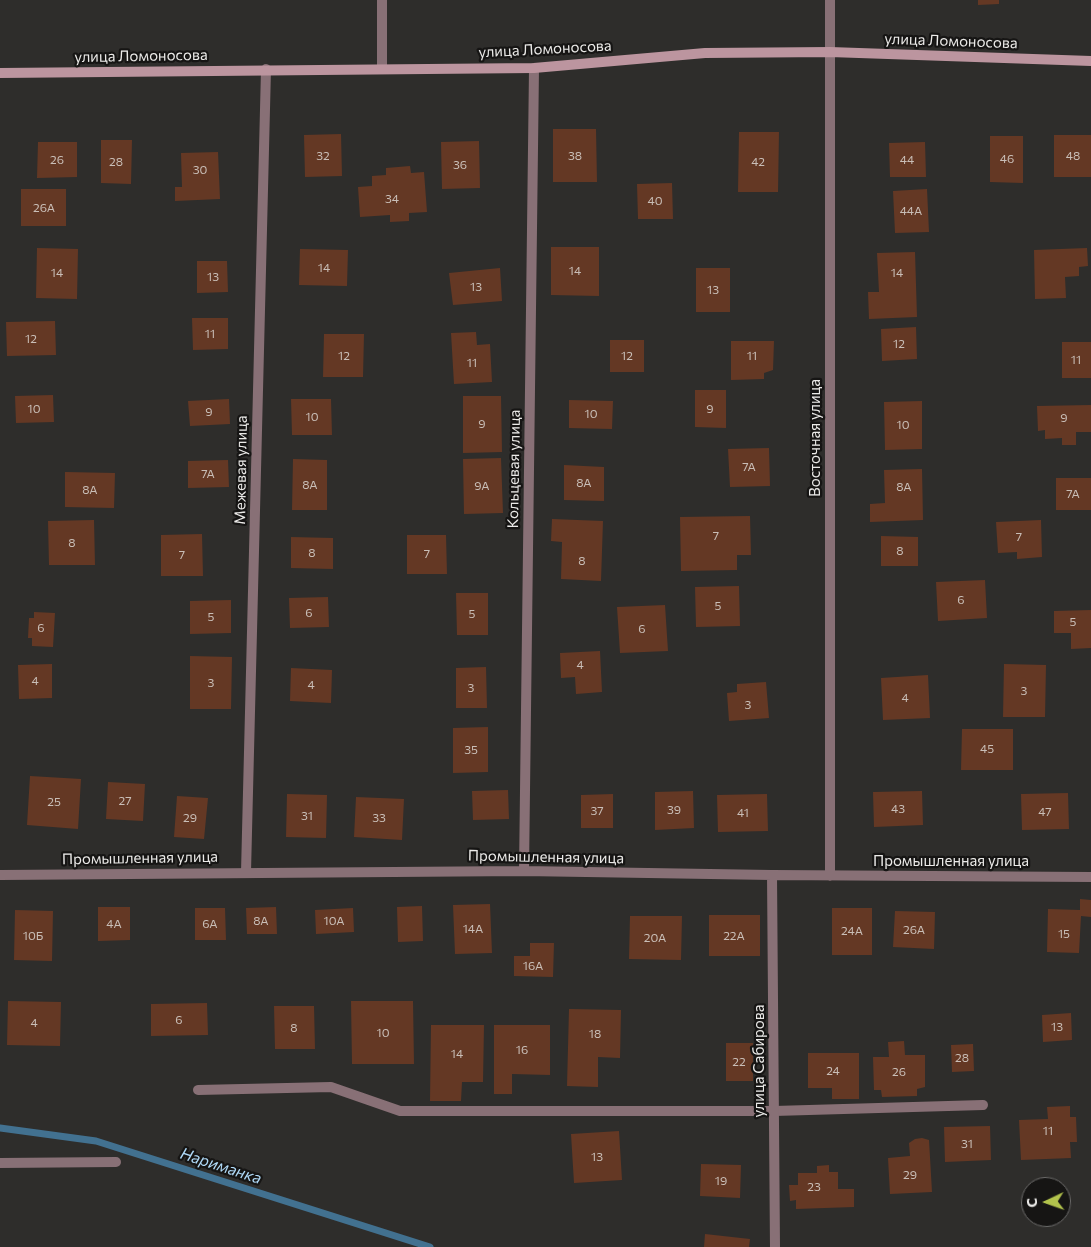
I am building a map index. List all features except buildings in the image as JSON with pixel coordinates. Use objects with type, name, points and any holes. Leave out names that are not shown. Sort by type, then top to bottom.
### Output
[{"type":"street","points":[[382,0],[382,69]]},
{"type":"street","name":"Восточная улица","points":[[830,0],[830,876]]},
{"type":"street","name":"улица Ломоносова","points":[[0,73],[266,69],[534,68],[705,53],[830,52],[1091,61]]},
{"type":"street","name":"Кольцевая улица","points":[[524,871],[534,68]]},
{"type":"street","name":"Межевая улица","points":[[246,872],[266,69]]},
{"type":"street","name":"Промышленная улица","points":[[0,875],[524,871],[1091,878]]},
{"type":"street","name":"улица Сабирова","points":[[772,875],[775,1247]]},
{"type":"street","points":[[198,1090],[331,1087],[400,1111],[774,1111],[983,1104]]},
{"type":"street","points":[[0,1164],[116,1162]]},
{"type":"waterway","name":"Нариманка","points":[[0,1128],[96,1141],[430,1247]]}]
